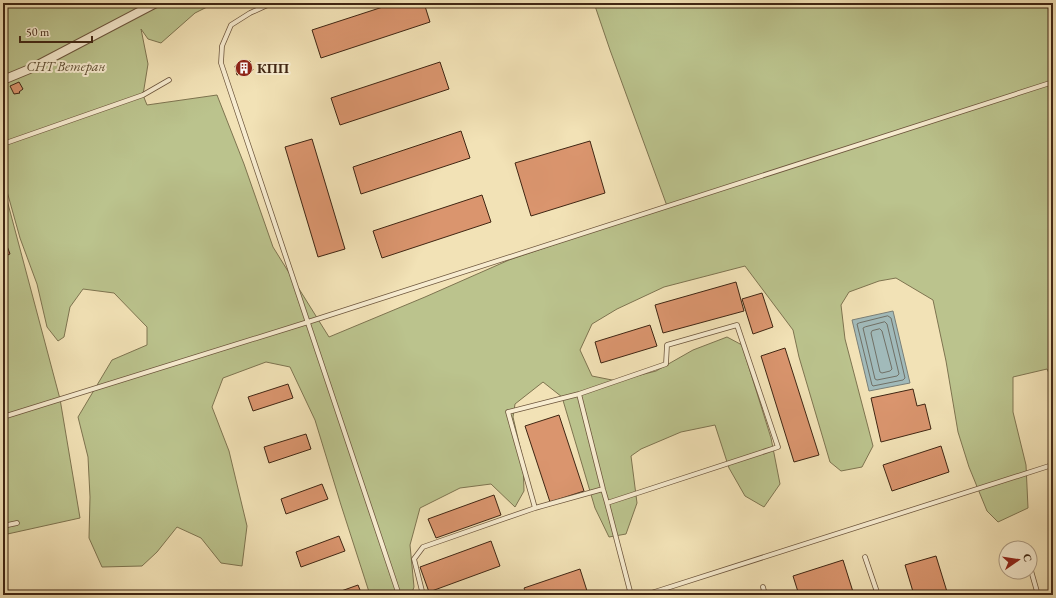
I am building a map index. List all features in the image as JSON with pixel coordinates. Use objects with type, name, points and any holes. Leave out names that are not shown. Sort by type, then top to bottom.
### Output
[{"type":"street","points":[[3,80],[32,68],[156,3]]},
{"type":"lane","points":[[272,3],[250,13],[232,25],[222,46],[221,63],[399,595]]},
{"type":"lane","points":[[3,144],[143,95],[169,80]]},
{"type":"lane","points":[[3,417],[308,322],[1053,82]]},
{"type":"lane","points":[[535,508],[508,412],[578,394],[666,364],[667,345],[737,325],[778,447],[607,503]]},
{"type":"lane","points":[[578,394],[631,595]]},
{"type":"lane","points":[[645,595],[1049,466],[1053,467]]},
{"type":"lane","points":[[423,595],[414,559],[423,547],[535,508],[603,488]]},
{"type":"lane","points":[[3,526],[17,523]]},
{"type":"lane","points":[[865,557],[878,595]]},
{"type":"lane","points":[[1034,580],[1038,595]]},
{"type":"lane","points":[[762,587],[765,595]]},
{"type":"green space","name":"СНТ Ветеран","points":[[3,3],[215,3],[195,13],[161,43],[148,39],[141,29],[148,64],[143,95],[147,105],[217,95],[244,164],[273,247],[329,337],[509,260],[667,206],[594,3],[1053,3],[1053,381],[1047,369],[1013,377],[1013,412],[1026,465],[1028,508],[998,522],[987,511],[969,467],[958,432],[946,361],[933,300],[896,278],[879,281],[849,292],[841,305],[845,339],[873,446],[862,467],[841,471],[830,462],[799,357],[793,330],[745,266],[664,287],[617,309],[592,324],[580,350],[592,376],[617,381],[656,371],[693,350],[727,337],[742,345],[771,438],[780,484],[764,507],[745,496],[729,468],[715,425],[681,432],[641,449],[631,456],[637,503],[626,534],[609,537],[595,508],[562,397],[543,382],[515,404],[513,417],[523,460],[524,491],[515,507],[491,484],[460,488],[420,508],[410,545],[414,587],[411,595],[370,595],[315,420],[290,367],[266,362],[223,378],[212,407],[229,451],[247,526],[242,566],[221,563],[201,538],[177,527],[157,552],[142,566],[102,567],[89,538],[90,497],[88,457],[78,417],[112,360],[147,345],[147,327],[114,293],[83,289],[70,307],[64,337],[58,341],[47,327],[37,284],[20,238],[3,177]]},
{"type":"green space","points":[[3,185],[60,399],[80,518],[3,535]]},
{"type":"water","points":[[893,311],[910,383],[869,391],[852,320]]},
{"type":"building","points":[[395,3],[424,3],[430,22],[321,58],[312,30]]},
{"type":"building","name":"КПП","points":[[250,61],[253,70],[237,75],[235,66]]},
{"type":"building","points":[[440,62],[449,89],[340,125],[331,98]]},
{"type":"building","points":[[19,82],[23,89],[19,92],[20,93],[14,94],[10,86]]},
{"type":"building","points":[[461,131],[470,158],[361,194],[353,167]]},
{"type":"building","points":[[312,139],[345,249],[318,257],[285,147]]},
{"type":"building","points":[[590,141],[605,193],[531,216],[515,163]]},
{"type":"building","points":[[482,195],[491,222],[382,258],[373,231]]},
{"type":"building","points":[[3,238],[10,254],[3,257]]},
{"type":"building","points":[[736,282],[744,311],[663,333],[655,305]]},
{"type":"building","points":[[762,293],[773,327],[753,334],[742,299]]},
{"type":"building","points":[[650,325],[657,346],[601,363],[595,342]]},
{"type":"building","points":[[785,348],[819,455],[794,462],[761,356]]},
{"type":"building","points":[[288,384],[293,398],[253,411],[248,397]]},
{"type":"building","points":[[913,389],[917,406],[925,404],[931,429],[881,442],[871,398]]},
{"type":"building","points":[[559,415],[584,491],[550,502],[525,426]]},
{"type":"building","points":[[306,434],[311,449],[269,463],[264,447]]},
{"type":"building","points":[[941,446],[949,472],[892,491],[883,465]]},
{"type":"building","points":[[322,484],[328,499],[286,514],[281,499]]},
{"type":"building","points":[[494,495],[501,515],[436,538],[428,519]]},
{"type":"building","points":[[339,536],[345,551],[301,567],[296,552]]},
{"type":"building","points":[[491,541],[500,566],[429,592],[420,567]]},
{"type":"building","points":[[936,556],[948,595],[914,595],[905,565]]},
{"type":"building","points":[[843,560],[854,595],[799,595],[793,576]]},
{"type":"building","points":[[580,569],[588,594],[586,595],[527,595],[524,588]]},
{"type":"building","points":[[358,585],[362,595],[330,595]]},
{"type":"place","name":"КПП","points":[[244,68]]}]
